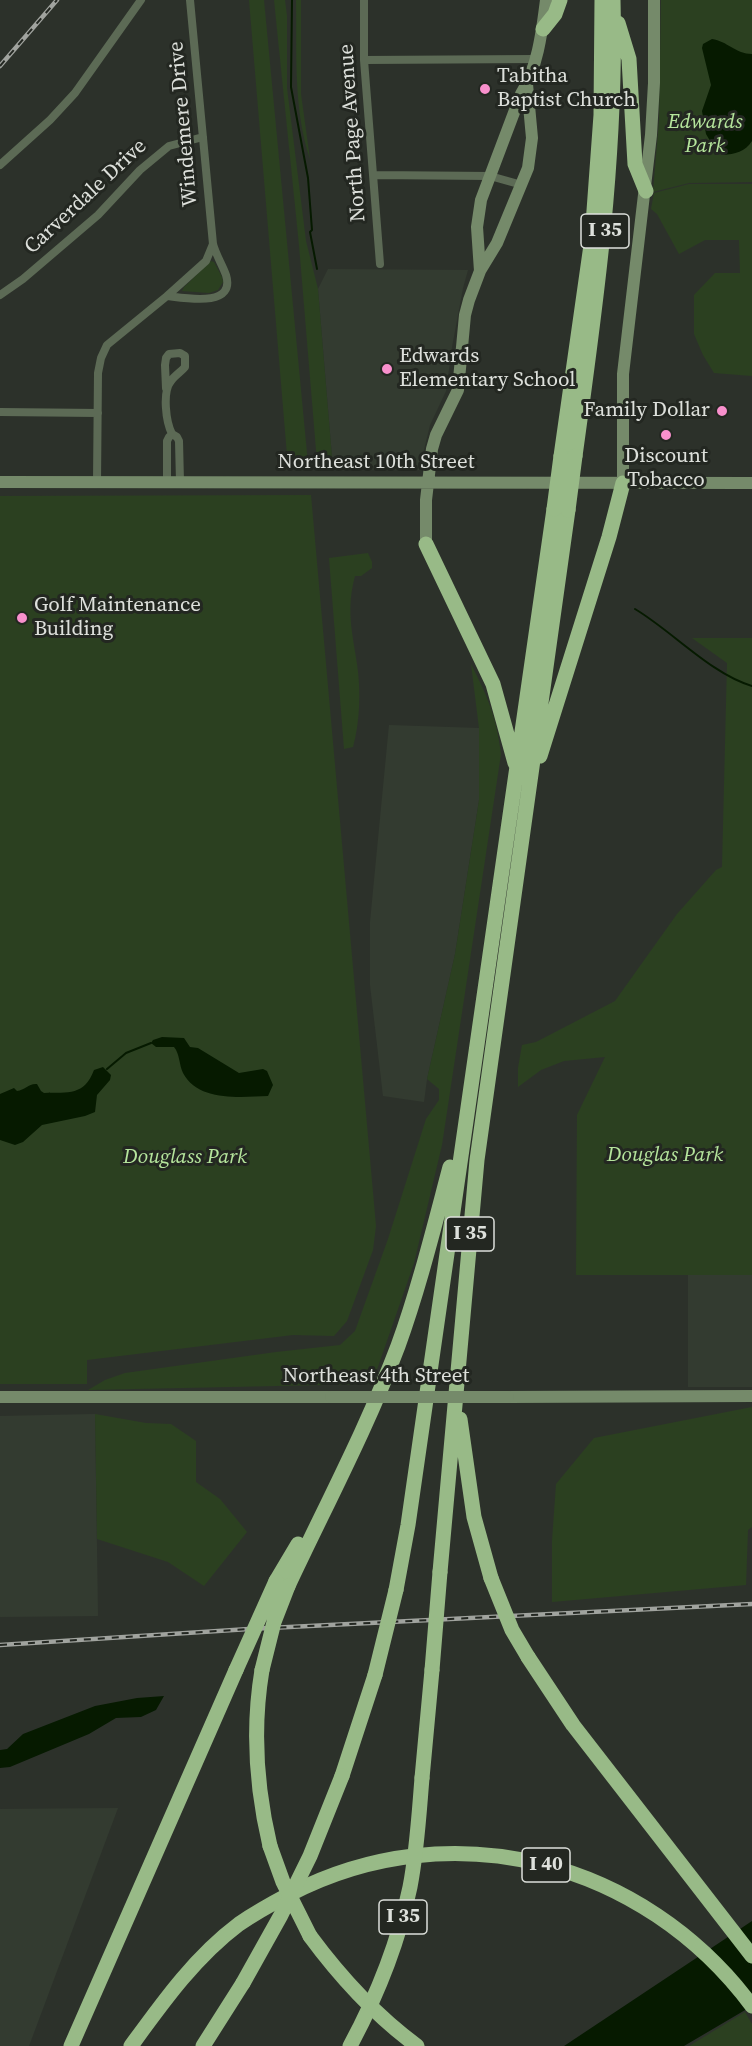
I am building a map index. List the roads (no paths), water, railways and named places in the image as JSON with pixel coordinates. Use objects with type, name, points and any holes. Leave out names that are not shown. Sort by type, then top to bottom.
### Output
[{"type":"highway","points":[[543,29],[555,14],[560,0]]},
{"type":"highway","points":[[609,1],[628,59],[635,164],[646,191]]},
{"type":"highway","name":"I 35","points":[[350,2046],[380,1986],[401,1922],[417,1842],[477,1160],[528,789],[568,456],[606,217],[612,114],[609,1]]},
{"type":"highway","points":[[528,789],[556,711],[609,537],[622,483]]},
{"type":"highway","name":"I 35","points":[[203,2046],[243,1983],[310,1856],[342,1776],[375,1675],[396,1590],[408,1525],[516,768],[561,509]]},
{"type":"highway","points":[[426,544],[493,684],[502,710],[516,768]]},
{"type":"highway","points":[[71,2046],[236,1670],[371,1412],[398,1346],[423,1267],[467,1106]]},
{"type":"highway","points":[[456,1385],[474,1517],[491,1578],[512,1630],[573,1725],[752,1956]]},
{"type":"highway","points":[[282,1583],[261,1670],[255,1721],[258,1786],[270,1846],[283,1882],[310,1936],[363,2001],[413,2043]]},
{"type":"highway","name":"I 40","points":[[131,2046],[180,1980],[222,1938],[241,1923],[266,1907],[326,1877],[373,1863],[419,1856],[469,1853],[535,1862],[594,1881],[656,1913],[686,1936],[713,1960],[752,2006]]},
{"type":"main road","points":[[480,271],[478,213],[481,200],[520,94],[527,84],[543,29],[546,0]]},
{"type":"main road","points":[[622,483],[624,365],[646,191],[654,83],[654,0]]},
{"type":"main road","points":[[426,544],[428,483],[436,435],[458,390],[465,315],[480,271],[497,243],[522,185],[532,151],[527,84]]},
{"type":"main road","name":"Northeast 10th Street","points":[[0,482],[752,483]]},
{"type":"main road","name":"Northeast 4th Street","points":[[0,1396],[752,1396]]},
{"type":"street","points":[[0,165],[50,120],[75,93],[141,0]]},
{"type":"street","name":"Windemere Drive","points":[[167,297],[206,299],[220,296],[226,291],[227,282],[213,244],[190,0]]},
{"type":"street","name":"North Page Avenue","points":[[364,0],[363,60],[380,264]]},
{"type":"street","points":[[363,60],[535,59]]},
{"type":"street","name":"Carverdale Drive","points":[[0,295],[23,279],[98,215],[140,170],[169,146],[203,137]]},
{"type":"street","points":[[373,175],[490,176],[522,185]]},
{"type":"street","points":[[97,482],[98,373],[107,345],[167,297],[206,261],[213,244]]},
{"type":"street","points":[[166,388],[167,423],[172,434],[167,441],[173,482]]},
{"type":"street","points":[[0,412],[98,413]]},
{"type":"waterway","points":[[292,0],[291,87],[308,178],[312,230],[310,232],[317,269]]},
{"type":"waterway","points":[[635,609],[722,672],[752,686]]},
{"type":"waterway","points":[[107,1069],[126,1053],[151,1043]]},
{"type":"railway","points":[[0,66],[57,0]]},
{"type":"railway","points":[[0,1645],[249,1629],[752,1604]]},
{"type":"place","name":"Tabitha Baptist Church","points":[[485,89]]},
{"type":"place","name":"Edwards Elementary School","points":[[387,369]]},
{"type":"place","name":"Family Dollar","points":[[722,411]]},
{"type":"place","name":"Discount Tobacco","points":[[666,435]]},
{"type":"place","name":"Golf Maintenance Building","points":[[22,618]]},
{"type":"park label","name":"Edwards Park","points":[[705,135]]},
{"type":"park label","name":"Douglas Park","points":[[665,1156]]},
{"type":"park label","name":"Douglass Park","points":[[185,1158]]}]
